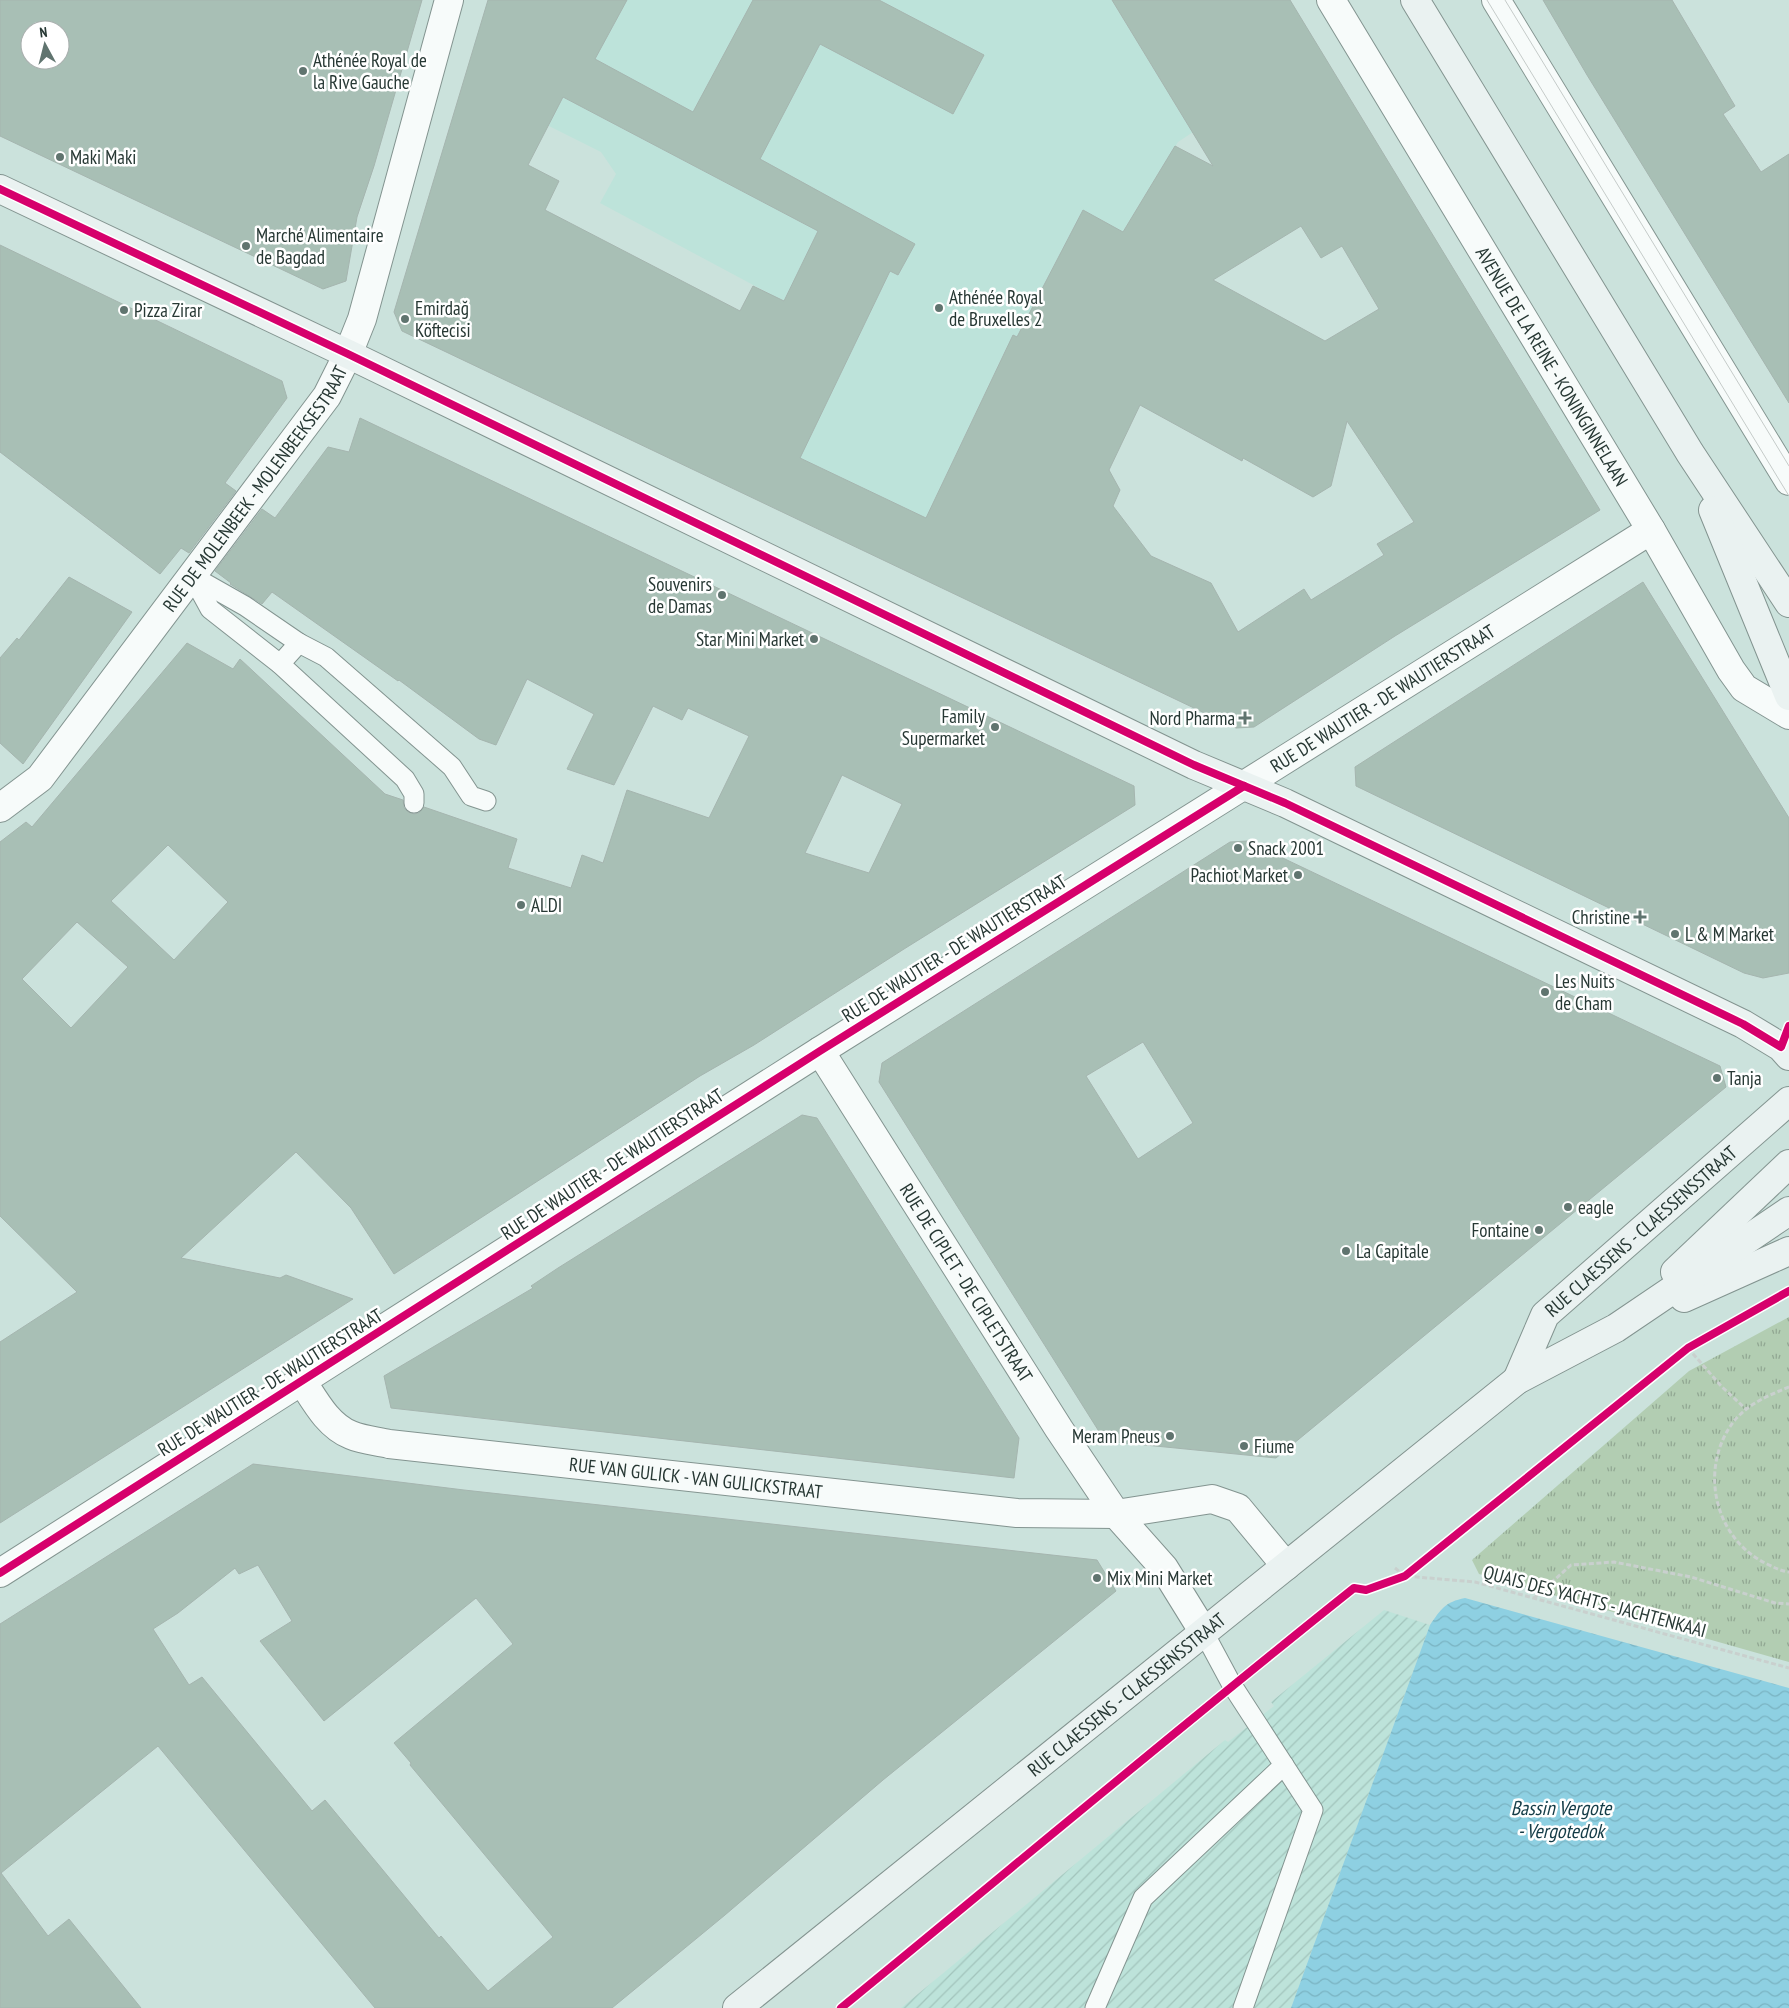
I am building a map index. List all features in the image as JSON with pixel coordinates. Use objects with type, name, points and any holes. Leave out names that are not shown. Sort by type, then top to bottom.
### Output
[{"type":"street","name":"RUE DE MOLENBEEK - MOLENBEEKSESTRAAT","points":[[0,808],[40,778],[326,396],[348,354],[362,319],[449,0]]},
{"type":"street","name":"AVENUE DE LA REINE - KONINGINNELAAN","points":[[1331,0],[1651,530],[1731,670],[1744,688],[1789,715]]},
{"type":"street","points":[[1415,0],[1690,452],[1789,603]]},
{"type":"street","points":[[1496,0],[1789,481]]},
{"type":"street","points":[[0,189],[348,354],[1185,760],[1285,803],[1744,1024],[1781,1047],[1789,1056]]},
{"type":"street","points":[[1690,452],[1789,696]]},
{"type":"street","name":"RUE DE WAUTIER - DE WAUTIERSTRAAT","points":[[0,1573],[820,1051],[1651,530]]},
{"type":"street","name":"RUE DE CIPLET - DE CIPLETSTRAAT","points":[[820,1051],[1059,1429],[1116,1514]]},
{"type":"street","name":"RUE CLAESSENS - CLAESSENSSTRAAT","points":[[1517,1380],[1545,1316],[1789,1101]]},
{"type":"street","name":"RUE CLAESSENS - CLAESSENSSTRAAT","points":[[1616,1328],[1789,1164]]},
{"type":"street","name":"RUE CLAESSENS - CLAESSENSSTRAAT","points":[[1616,1328],[1789,1211]]},
{"type":"street","name":"RUE CLAESSENS - CLAESSENSSTRAAT","points":[[736,2008],[1517,1380],[1616,1328],[1789,1251]]},
{"type":"street","name":"RUE VAN GULICK - VAN GULICKSTRAAT","points":[[302,1381],[321,1410],[333,1424],[350,1435],[389,1444],[1017,1513],[1116,1514],[1212,1499],[1238,1508],[1286,1566]]},
{"type":"street","points":[[1116,1514],[1164,1568],[1203,1631]]},
{"type":"lane","points":[[192,576],[245,606],[299,643],[326,657],[452,767],[471,796],[486,801]]},
{"type":"lane","points":[[192,576],[210,609],[280,664],[405,779],[414,794],[414,803]]},
{"type":"lane","points":[[280,664],[299,643]]},
{"type":"lane","points":[[1203,1631],[1232,1685],[1313,1810],[1243,2008]]},
{"type":"lane","points":[[1095,2008],[1143,1898],[1284,1765]]},
{"type":"path","points":[[1688,1348],[1722,1387],[1747,1410]]},
{"type":"path","points":[[1789,1387],[1759,1400],[1734,1420],[1719,1449],[1713,1479],[1718,1510],[1732,1537],[1754,1558],[1782,1571],[1789,1572]]},
{"type":"path","points":[[1534,1598],[1571,1565],[1614,1562],[1691,1577],[1775,1603],[1789,1604]]},
{"type":"shaded area","name":"Athénée Royal de Bruxelles 2","points":[[488,0],[1112,0],[1193,132],[1178,142],[1124,230],[977,604],[723,422],[770,294],[600,203],[616,174],[601,152],[543,123],[473,48]]},
{"type":"shaded area","points":[[1384,1610],[1430,1625],[1291,2008],[901,2008],[1225,1740],[1228,1742],[1274,1706],[1271,1702]]},
{"type":"green space","points":[[1789,1317],[1789,1662],[1479,1574],[1472,1560],[1689,1371]]},
{"type":"water","name":"Bassin Vergote - Vergotedok","points":[[1465,1598],[1789,1688],[1789,2008],[1291,2008],[1430,1625],[1444,1607]]},
{"type":"building","points":[[0,0],[422,0],[374,166],[357,217],[346,281],[323,289],[0,136]]},
{"type":"building","points":[[488,0],[627,0],[595,59],[693,112],[753,0],[879,0],[984,55],[953,114],[820,44],[760,159],[915,244],[898,275],[890,271],[800,458],[926,518],[1013,335],[1017,337],[1083,210],[1123,232],[1175,146],[1213,166],[1112,0],[1290,0],[1600,510],[1395,636],[1254,727],[1236,728],[402,331],[394,312]],"holes":[[[563,97],[818,231],[784,301],[753,286],[740,311],[545,210],[559,181],[528,165]],[[1301,226],[1321,258],[1342,246],[1379,309],[1325,341],[1213,280]],[[1140,405],[1242,461],[1243,458],[1313,497],[1331,486],[1347,421],[1414,522],[1377,544],[1384,555],[1311,600],[1304,589],[1238,632],[1211,583],[1151,556],[1113,506],[1120,490],[1109,470]]]},
{"type":"building","points":[[1543,0],[1672,0],[1735,106],[1723,114],[1761,172],[1789,154],[1789,403],[1587,75]]},
{"type":"building","points":[[0,245],[282,381],[287,398],[225,483],[236,491],[189,553],[181,548],[160,574],[0,452]]},
{"type":"building","points":[[360,418],[1134,786],[1135,805],[754,1045],[700,1076],[394,1274],[351,1208],[296,1152],[181,1258],[280,1278],[286,1275],[353,1299],[0,1523],[0,1342],[77,1292],[0,1216],[0,842],[26,822],[32,827],[187,643],[233,669],[240,659],[385,794],[403,800],[404,808],[408,812],[419,813],[424,807],[517,839],[508,868],[571,888],[582,855],[603,863],[627,790],[709,818],[749,736],[688,708],[682,720],[653,706],[614,785],[567,769],[594,714],[527,679],[496,745],[479,739],[399,680],[272,592],[262,604],[230,584],[215,571],[262,509],[275,518],[328,447],[349,452]],"holes":[[[842,775],[902,804],[869,873],[805,853]],[[168,845],[228,902],[174,960],[111,901]],[[77,922],[128,967],[71,1028],[22,979]]]},
{"type":"building","points":[[69,577],[132,612],[23,764],[0,743],[0,658],[17,638],[19,640]]},
{"type":"building","points":[[1643,582],[1789,818],[1789,973],[1763,978],[1744,973],[1356,786],[1355,767]]},
{"type":"building","points":[[1247,841],[1720,1066],[1726,1087],[1276,1458],[1105,1441],[879,1082],[882,1063],[1230,842]],"holes":[[[1143,1042],[1193,1123],[1138,1159],[1086,1076]]]},
{"type":"building","points":[[802,1115],[817,1118],[1019,1438],[1014,1478],[391,1408],[384,1376],[533,1288],[531,1286],[558,1268]]},
{"type":"building","points":[[253,1464],[464,1490],[1097,1560],[1116,1591],[883,1780],[725,1915],[612,2008],[375,2008],[158,1746],[1,1873],[48,1936],[69,1919],[141,2008],[0,2008],[0,1624]],"holes":[[[258,1565],[292,1621],[260,1641],[324,1721],[476,1598],[513,1644],[394,1743],[411,1763],[410,1765],[553,1937],[488,1991],[441,1936],[439,1938],[325,1800],[312,1811],[202,1677],[189,1685],[153,1629],[178,1613],[235,1568],[239,1574]]]},
{"type":"tram line","points":[[1487,0],[1789,496]]},
{"type":"tram line","points":[[1505,0],[1789,466]]},
{"type":"cycle path","points":[[0,189],[348,354],[1194,765],[1285,803],[1743,1024],[1781,1047],[1789,1026]]},
{"type":"cycle path","points":[[0,1573],[820,1051],[1244,786]]},
{"type":"cycle path","points":[[841,2008],[1354,1588],[1366,1590],[1405,1576],[1688,1348],[1789,1291]]},
{"type":"place","name":"Athénée Royal de la Rive Gauche","points":[[303,71]]},
{"type":"place","name":"Maki Maki","points":[[60,157]]},
{"type":"place","name":"Marché Alimentaire de Bagdad","points":[[246,246]]},
{"type":"place","name":"Athénée Royal de Bruxelles 2","points":[[939,308]]},
{"type":"place","name":"Pizza Zirar","points":[[124,310]]},
{"type":"place","name":"Emirdağ Köftecisi","points":[[405,319]]},
{"type":"place","name":"Souvenirs de Damas","points":[[722,595]]},
{"type":"place","name":"Star Mini Market","points":[[814,639]]},
{"type":"place","name":"Nord Pharma","points":[[1245,718]]},
{"type":"place","name":"Family Supermarket","points":[[995,727]]},
{"type":"place","name":"Snack 2001","points":[[1238,848]]},
{"type":"place","name":"Pachiot Market","points":[[1298,875]]},
{"type":"place","name":"ALDI","points":[[521,905]]},
{"type":"place","name":"Christine","points":[[1640,917]]},
{"type":"place","name":"L & M Market","points":[[1675,934]]},
{"type":"place","name":"Les Nuits de Cham","points":[[1545,992]]},
{"type":"place","name":"Tanja","points":[[1717,1078]]},
{"type":"place","name":"eagle","points":[[1568,1207]]},
{"type":"place","name":"Fontaine","points":[[1539,1230]]},
{"type":"place","name":"La Capitale","points":[[1346,1251]]},
{"type":"place","name":"Meram Pneus","points":[[1170,1436]]},
{"type":"place","name":"Fiume","points":[[1244,1446]]},
{"type":"place","name":"Mix Mini Market","points":[[1097,1578]]}]
